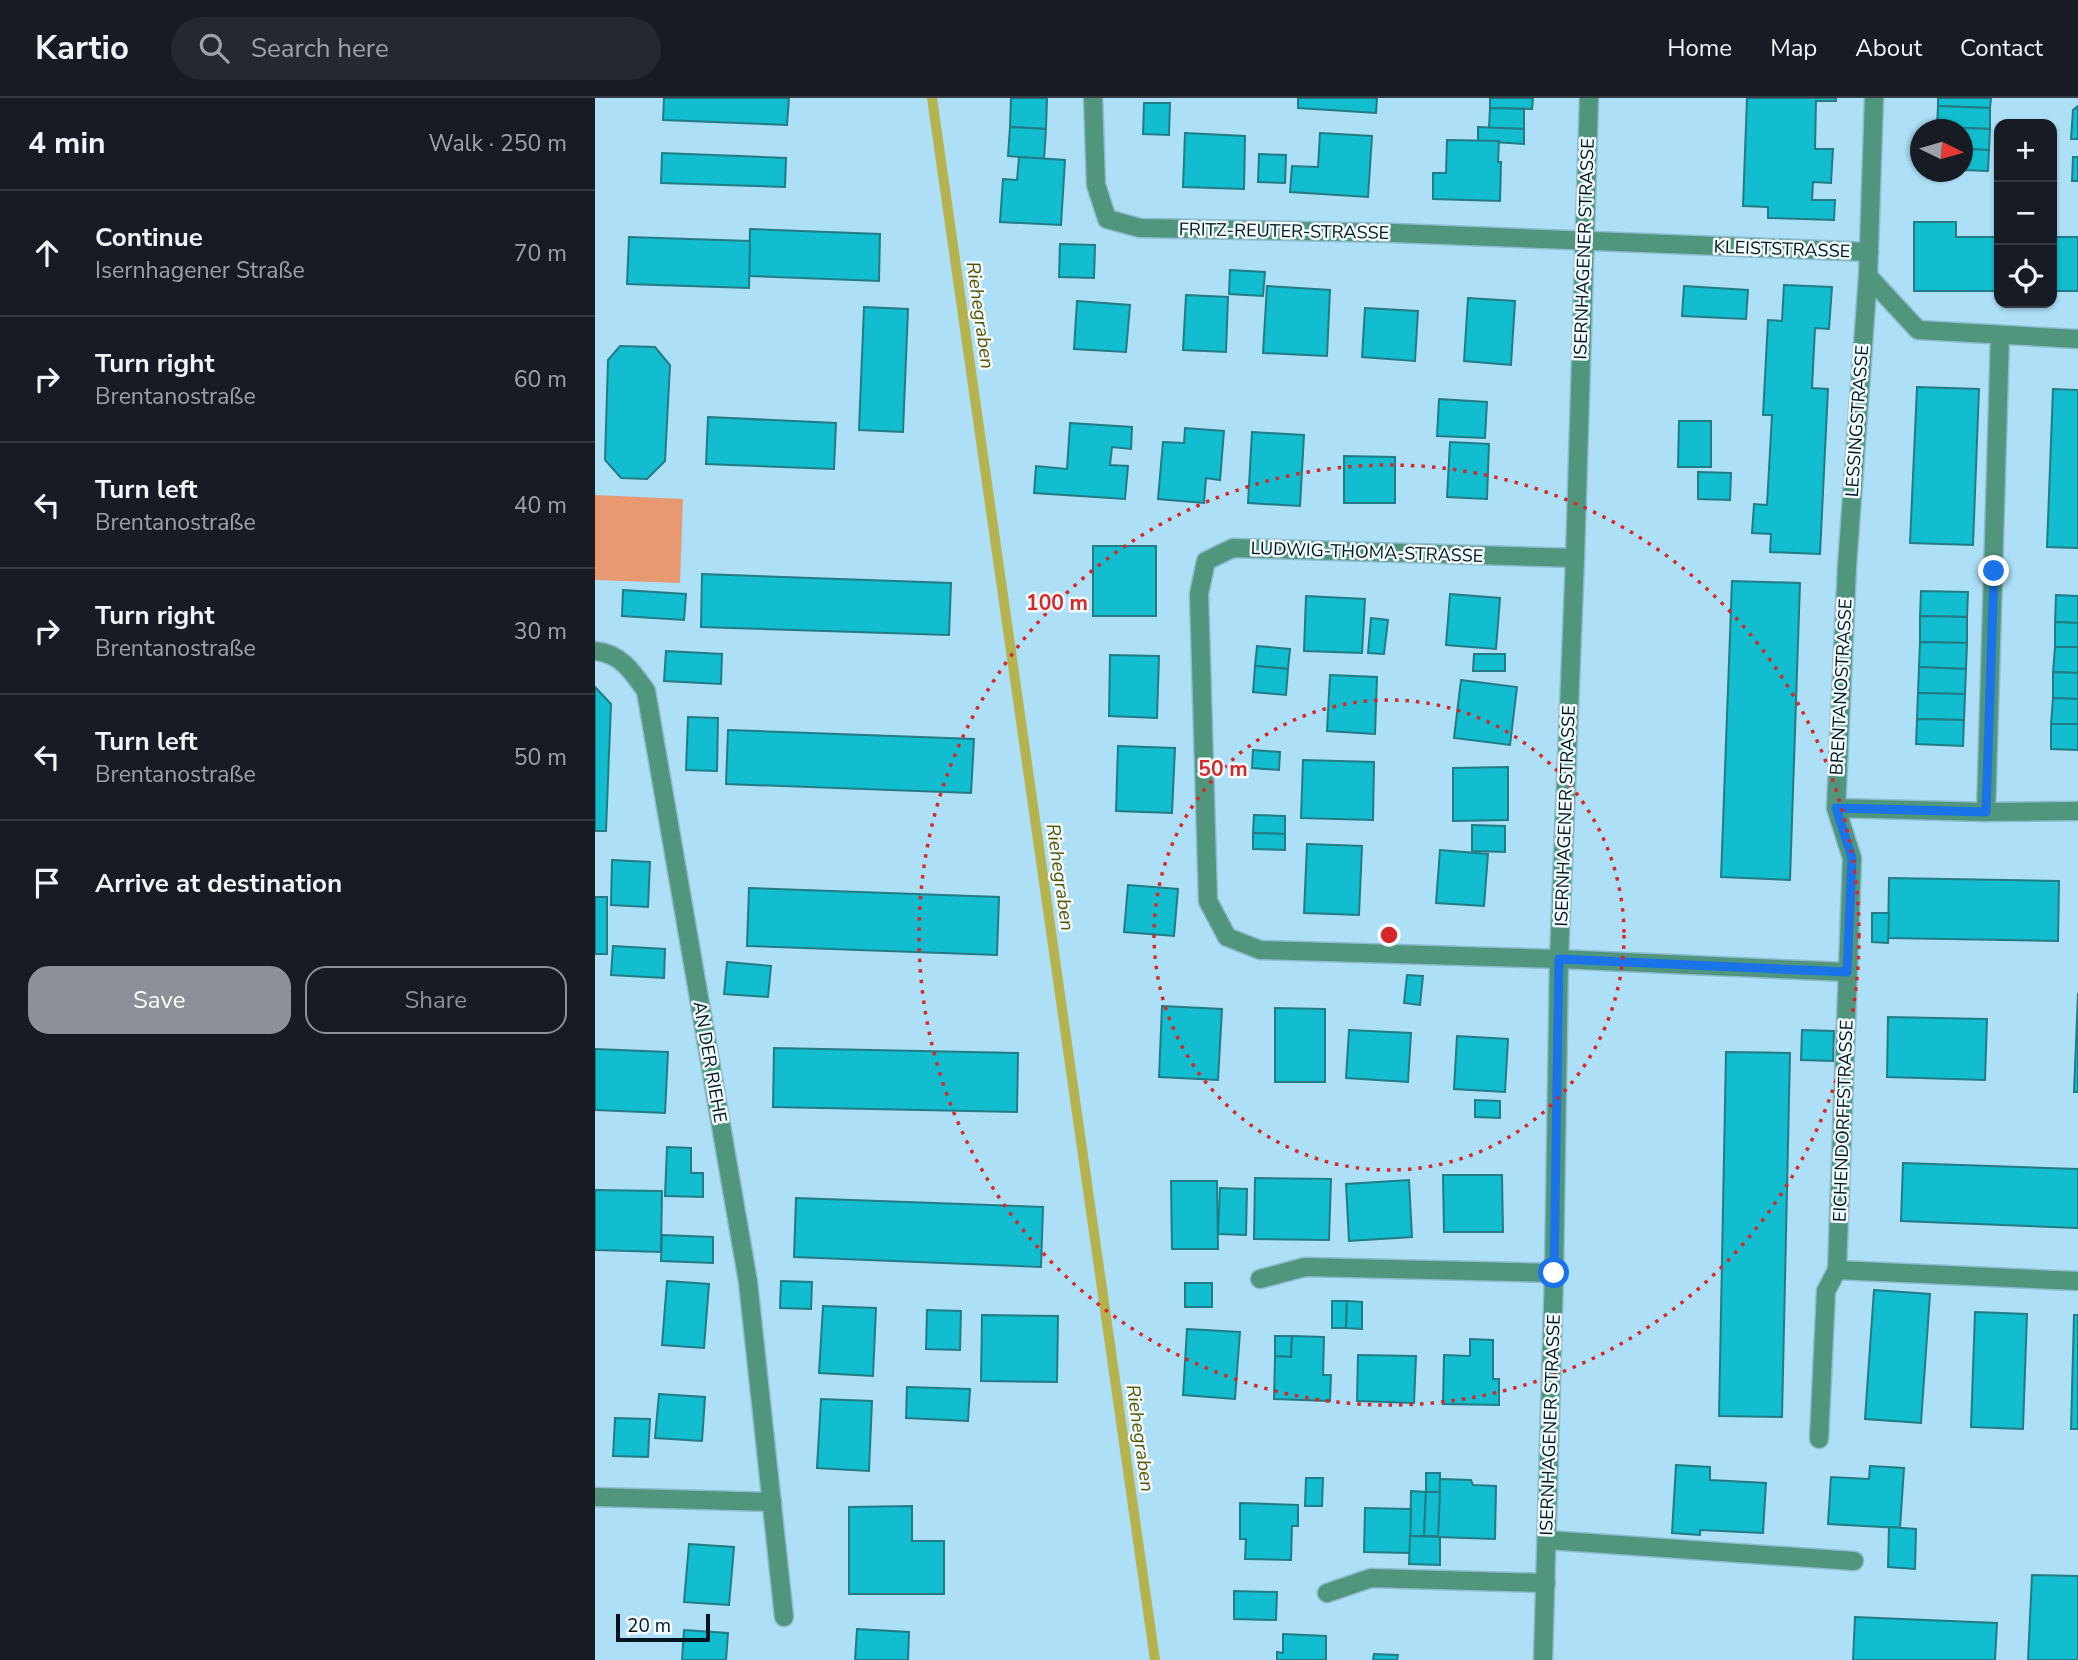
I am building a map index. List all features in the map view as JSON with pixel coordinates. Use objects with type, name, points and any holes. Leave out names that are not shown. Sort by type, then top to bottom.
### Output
[{"type":"street","name":"FRITZ-REUTER-STRASSE","points":[[1093,98],[1096,185],[1107,219],[1140,228],[1394,233],[1584,241]]},
{"type":"street","name":"ISERNHAGENER STRASSE","points":[[1543,1660],[1554,1273],[1559,959],[1589,98]]},
{"type":"street","name":"KLEISTSTRASSE","points":[[1584,241],[1869,252],[1874,98]]},
{"type":"street","name":"LESSINGSTRASSE","points":[[1847,566],[1869,252]]},
{"type":"street","points":[[1868,276],[1918,330],[2078,339]]},
{"type":"street","points":[[1986,812],[2000,335]]},
{"type":"street","name":"LUDWIG-THOMA-STRASSE","points":[[1559,959],[1260,950],[1227,937],[1208,901],[1199,594],[1206,561],[1233,548],[1575,558]]},
{"type":"street","name":"BRENTANOSTRASSE","points":[[1847,566],[1836,808],[1852,858],[1847,972]]},
{"type":"street","name":"AN DER RIEHE","points":[[595,651],[608,652],[629,666],[646,691],[748,1282],[784,1617]]},
{"type":"street","points":[[1836,808],[1986,812],[2078,811]]},
{"type":"street","points":[[1559,959],[1847,972]]},
{"type":"street","name":"EICHENDORFFSTRASSE","points":[[1819,1439],[1826,1291],[1837,1270],[1847,972]]},
{"type":"street","points":[[1261,1279],[1305,1267],[1554,1273]]},
{"type":"street","points":[[1837,1270],[2078,1281]]},
{"type":"street","points":[[595,1497],[772,1502]]},
{"type":"street","points":[[1547,1541],[1854,1561]]},
{"type":"street","points":[[1327,1593],[1371,1578],[1545,1583]]},
{"type":"shaded area","points":[[595,495],[683,499],[680,583],[595,580]]},
{"type":"building","points":[[664,98],[789,98],[787,125],[663,120]]},
{"type":"building","points":[[1011,98],[1047,98],[1046,129],[1010,127]]},
{"type":"building","points":[[1298,98],[1377,98],[1376,113],[1298,108]]},
{"type":"building","points":[[1490,98],[1533,98],[1532,109],[1490,108]]},
{"type":"building","points":[[1747,98],[1836,98],[1836,101],[1816,101],[1815,149],[1833,149],[1831,183],[1813,182],[1812,200],[1835,200],[1834,220],[1768,218],[1768,207],[1743,206]]},
{"type":"building","points":[[1938,98],[1991,98],[1990,108],[1938,106]]},
{"type":"building","points":[[1144,103],[1170,103],[1169,135],[1143,134]]},
{"type":"building","points":[[1938,106],[1990,108],[1990,129],[1973,128],[1973,119],[1937,119]]},
{"type":"building","points":[[2078,106],[2078,139],[2071,139],[2073,110]]},
{"type":"building","points":[[1490,108],[1524,109],[1524,129],[1489,128]]},
{"type":"building","points":[[1010,127],[1046,129],[1044,159],[1008,156]]},
{"type":"building","points":[[1478,127],[1524,129],[1524,144],[1478,141]]},
{"type":"building","points":[[1973,128],[1990,129],[1989,150],[1973,149]]},
{"type":"building","points":[[1185,133],[1245,136],[1244,189],[1183,187]]},
{"type":"building","points":[[1320,133],[1372,136],[1368,197],[1290,192],[1292,166],[1318,167]]},
{"type":"building","points":[[1447,140],[1499,141],[1500,201],[1433,199],[1433,173],[1446,173]]},
{"type":"building","points":[[1973,149],[1989,150],[1988,171],[1973,170]]},
{"type":"building","points":[[662,153],[786,158],[785,187],[661,183]]},
{"type":"building","points":[[1259,154],[1286,155],[1285,183],[1258,182]]},
{"type":"building","points":[[1019,157],[1065,160],[1061,225],[1000,222],[1003,179],[1017,180]]},
{"type":"building","points":[[2073,157],[2078,157],[2078,181],[2072,181]]},
{"type":"building","points":[[1914,222],[1956,222],[1956,237],[1994,237],[1994,291],[1914,291]]},
{"type":"building","points":[[750,229],[880,234],[879,281],[749,276]]},
{"type":"building","points":[[629,237],[750,241],[749,288],[627,284]]},
{"type":"building","points":[[2057,237],[2078,237],[2078,291],[2057,291]]},
{"type":"building","points":[[1060,244],[1095,245],[1094,278],[1059,277]]},
{"type":"building","points":[[1230,270],[1265,272],[1263,296],[1229,294]]},
{"type":"building","points":[[1784,285],[1832,287],[1829,329],[1815,328],[1812,388],[1828,389],[1820,554],[1770,552],[1771,534],[1752,533],[1754,504],[1767,505],[1772,415],[1763,415],[1768,320],[1782,321]]},
{"type":"building","points":[[1267,286],[1330,290],[1327,356],[1263,353]]},
{"type":"building","points":[[1684,286],[1748,290],[1746,319],[1682,316]]},
{"type":"building","points":[[1186,295],[1228,297],[1226,352],[1183,350]]},
{"type":"building","points":[[1468,298],[1515,301],[1511,365],[1464,361]]},
{"type":"building","points":[[1077,301],[1130,305],[1126,352],[1074,349]]},
{"type":"building","points":[[864,307],[908,309],[903,432],[859,430]]},
{"type":"building","points":[[1365,308],[1418,311],[1415,361],[1362,357]]},
{"type":"building","points":[[620,346],[655,347],[670,365],[665,461],[647,479],[621,478],[605,460],[608,360]]},
{"type":"building","points":[[1917,387],[1979,389],[1973,545],[1910,543]]},
{"type":"building","points":[[2053,389],[2078,390],[2078,548],[2047,547]]},
{"type":"building","points":[[1439,399],[1487,402],[1485,438],[1437,436]]},
{"type":"building","points":[[708,417],[836,423],[834,469],[706,464]]},
{"type":"building","points":[[1679,421],[1711,421],[1711,467],[1678,467]]},
{"type":"building","points":[[1070,423],[1132,427],[1131,449],[1112,447],[1110,465],[1128,466],[1125,499],[1034,493],[1036,466],[1067,469]]},
{"type":"building","points":[[1185,428],[1224,431],[1220,480],[1206,478],[1204,503],[1158,499],[1163,442],[1184,443]]},
{"type":"building","points":[[1252,432],[1304,435],[1300,506],[1248,503]]},
{"type":"building","points":[[1450,442],[1489,444],[1487,499],[1447,497]]},
{"type":"building","points":[[1344,456],[1395,457],[1395,503],[1344,503]]},
{"type":"building","points":[[1698,472],[1731,473],[1730,500],[1698,499]]},
{"type":"building","points":[[1093,546],[1156,546],[1156,616],[1093,616]]},
{"type":"building","points":[[702,574],[951,583],[949,635],[701,627]]},
{"type":"building","points":[[1732,581],[1800,583],[1790,880],[1721,877]]},
{"type":"building","points":[[623,590],[686,594],[684,620],[622,616]]},
{"type":"building","points":[[1921,591],[1968,592],[1967,617],[1920,616]]},
{"type":"building","points":[[1450,594],[1500,598],[1496,649],[1446,645]]},
{"type":"building","points":[[2056,595],[2078,596],[2078,623],[2055,622]]},
{"type":"building","points":[[1306,596],[1365,599],[1362,653],[1304,651]]},
{"type":"building","points":[[1920,616],[1967,617],[1967,643],[1920,642]]},
{"type":"building","points":[[1371,618],[1388,620],[1384,654],[1368,653]]},
{"type":"building","points":[[2055,622],[2078,623],[2078,647],[2055,647]]},
{"type":"building","points":[[1920,642],[1967,643],[1966,669],[1919,667]]},
{"type":"building","points":[[1257,646],[1290,649],[1288,669],[1255,666]]},
{"type":"building","points":[[2055,647],[2078,647],[2078,673],[2053,672]]},
{"type":"building","points":[[666,651],[722,654],[721,684],[664,681]]},
{"type":"building","points":[[1474,654],[1505,654],[1505,671],[1473,671]]},
{"type":"building","points":[[1110,655],[1159,656],[1157,718],[1109,716]]},
{"type":"building","points":[[1255,666],[1288,669],[1286,695],[1253,692]]},
{"type":"building","points":[[1919,667],[1966,669],[1965,694],[1918,693]]},
{"type":"building","points":[[2053,672],[2078,673],[2078,699],[2053,698]]},
{"type":"building","points":[[1330,675],[1377,677],[1375,734],[1327,731]]},
{"type":"building","points":[[1461,680],[1517,687],[1510,745],[1454,738]]},
{"type":"building","points":[[595,687],[611,704],[606,831],[595,831]]},
{"type":"building","points":[[1918,693],[1965,694],[1964,720],[1917,719]]},
{"type":"building","points":[[2053,698],[2078,699],[2078,724],[2051,724]]},
{"type":"building","points":[[688,717],[718,718],[717,771],[686,770]]},
{"type":"building","points":[[1917,719],[1964,720],[1963,746],[1916,744]]},
{"type":"building","points":[[2051,724],[2078,724],[2078,750],[2051,749]]},
{"type":"building","points":[[728,730],[974,739],[971,793],[726,784]]},
{"type":"building","points":[[1118,746],[1175,748],[1172,813],[1116,811]]},
{"type":"building","points":[[1253,750],[1280,752],[1279,770],[1252,768]]},
{"type":"building","points":[[1303,760],[1374,762],[1373,820],[1301,818]]},
{"type":"building","points":[[1508,767],[1508,820],[1453,821],[1453,768]]},
{"type":"building","points":[[1254,815],[1285,816],[1285,834],[1253,833]]},
{"type":"building","points":[[1472,825],[1505,826],[1505,852],[1472,851]]},
{"type":"building","points":[[1253,833],[1285,834],[1285,850],[1253,849]]},
{"type":"building","points":[[1307,844],[1362,846],[1359,915],[1304,913]]},
{"type":"building","points":[[1440,850],[1488,854],[1484,906],[1436,903]]},
{"type":"building","points":[[612,860],[650,862],[648,907],[611,905]]},
{"type":"building","points":[[1889,878],[2059,881],[2058,941],[1888,938]]},
{"type":"building","points":[[1128,885],[1178,889],[1174,936],[1124,932]]},
{"type":"building","points":[[749,888],[999,897],[997,955],[747,946]]},
{"type":"building","points":[[595,897],[607,897],[607,954],[595,954]]},
{"type":"building","points":[[1872,913],[1889,913],[1888,943],[1872,942]]},
{"type":"building","points":[[613,946],[665,949],[664,978],[611,975]]},
{"type":"building","points":[[727,962],[771,966],[768,997],[724,994]]},
{"type":"building","points":[[1407,975],[1423,976],[1420,1005],[1404,1003]]},
{"type":"building","points":[[2078,993],[2078,1092],[2074,1092]]},
{"type":"building","points":[[1162,1006],[1222,1009],[1218,1080],[1159,1077]]},
{"type":"building","points":[[1275,1008],[1325,1009],[1325,1082],[1275,1082]]},
{"type":"building","points":[[1888,1017],[1987,1019],[1985,1080],[1887,1077]]},
{"type":"building","points":[[1349,1030],[1411,1033],[1408,1082],[1346,1078]]},
{"type":"building","points":[[1802,1030],[1834,1031],[1833,1061],[1801,1060]]},
{"type":"building","points":[[1457,1036],[1508,1039],[1505,1092],[1454,1089]]},
{"type":"building","points":[[774,1048],[1018,1053],[1017,1112],[773,1107]]},
{"type":"building","points":[[595,1049],[668,1052],[665,1113],[595,1110]]},
{"type":"building","points":[[1726,1052],[1790,1053],[1782,1417],[1719,1416]]},
{"type":"building","points":[[1475,1100],[1500,1101],[1500,1118],[1475,1117]]},
{"type":"building","points":[[667,1147],[691,1148],[691,1173],[703,1173],[703,1197],[665,1196]]},
{"type":"building","points":[[1903,1163],[2078,1169],[2078,1228],[1901,1221]]},
{"type":"building","points":[[1443,1175],[1502,1175],[1503,1232],[1444,1232]]},
{"type":"building","points":[[1255,1178],[1331,1179],[1329,1240],[1254,1239]]},
{"type":"building","points":[[1409,1180],[1412,1237],[1349,1241],[1346,1184]]},
{"type":"building","points":[[1171,1181],[1217,1181],[1218,1249],[1172,1249]]},
{"type":"building","points":[[1220,1188],[1247,1189],[1246,1235],[1218,1234]]},
{"type":"building","points":[[595,1190],[662,1191],[661,1252],[595,1250]]},
{"type":"building","points":[[796,1198],[1043,1207],[1041,1267],[794,1257]]},
{"type":"building","points":[[662,1235],[713,1237],[713,1263],[661,1261]]},
{"type":"building","points":[[667,1281],[709,1284],[704,1348],[662,1345]]},
{"type":"building","points":[[781,1281],[812,1282],[811,1309],[780,1308]]},
{"type":"building","points":[[1185,1283],[1212,1283],[1212,1307],[1185,1307]]},
{"type":"building","points":[[1874,1290],[1930,1294],[1921,1423],[1865,1419]]},
{"type":"building","points":[[1332,1301],[1347,1301],[1346,1328],[1332,1328]]},
{"type":"building","points":[[1347,1301],[1362,1302],[1362,1329],[1346,1328]]},
{"type":"building","points":[[823,1306],[876,1308],[873,1376],[819,1373]]},
{"type":"building","points":[[927,1310],[961,1311],[960,1350],[926,1349]]},
{"type":"building","points":[[1975,1312],[2027,1314],[2023,1429],[1971,1427]]},
{"type":"building","points":[[982,1315],[1058,1316],[1057,1382],[981,1381]]},
{"type":"building","points":[[2074,1315],[2078,1315],[2078,1429],[2071,1429]]},
{"type":"building","points":[[1187,1329],[1240,1332],[1235,1399],[1183,1395]]},
{"type":"building","points":[[1275,1336],[1292,1336],[1291,1357],[1275,1356]]},
{"type":"building","points":[[1292,1336],[1324,1337],[1323,1375],[1331,1375],[1330,1401],[1274,1399],[1275,1356],[1291,1357]]},
{"type":"building","points":[[1470,1339],[1493,1340],[1493,1379],[1499,1379],[1499,1405],[1443,1404],[1444,1355],[1470,1356]]},
{"type":"building","points":[[1358,1355],[1416,1356],[1414,1403],[1357,1401]]},
{"type":"building","points":[[907,1387],[970,1389],[968,1421],[906,1418]]},
{"type":"building","points":[[659,1394],[705,1397],[702,1441],[655,1438]]},
{"type":"building","points":[[821,1399],[872,1401],[869,1471],[817,1468]]},
{"type":"building","points":[[615,1418],[650,1419],[648,1457],[613,1456]]},
{"type":"building","points":[[1676,1465],[1710,1467],[1710,1480],[1766,1483],[1763,1533],[1700,1530],[1700,1535],[1672,1533]]},
{"type":"building","points":[[1870,1466],[1904,1468],[1900,1528],[1828,1524],[1831,1477],[1869,1479]]},
{"type":"building","points":[[1426,1473],[1440,1473],[1440,1492],[1426,1492]]},
{"type":"building","points":[[1306,1478],[1323,1478],[1322,1506],[1305,1506]]},
{"type":"building","points":[[1440,1479],[1471,1480],[1473,1485],[1496,1486],[1495,1539],[1438,1537]]},
{"type":"building","points":[[1411,1491],[1426,1492],[1424,1536],[1410,1536]]},
{"type":"building","points":[[1426,1492],[1440,1492],[1438,1536],[1424,1536]]},
{"type":"building","points":[[1240,1503],[1298,1505],[1298,1526],[1292,1526],[1291,1560],[1245,1559],[1246,1539],[1240,1539]]},
{"type":"building","points":[[912,1506],[912,1541],[944,1541],[944,1594],[849,1594],[849,1507]]},
{"type":"building","points":[[1365,1508],[1411,1509],[1410,1553],[1364,1552]]},
{"type":"building","points":[[1889,1527],[1916,1529],[1915,1569],[1888,1567]]},
{"type":"building","points":[[1410,1536],[1440,1537],[1440,1565],[1409,1564]]},
{"type":"building","points":[[689,1544],[734,1547],[729,1605],[684,1602]]},
{"type":"building","points":[[2032,1575],[2078,1576],[2078,1660],[2028,1660]]},
{"type":"building","points":[[1234,1591],[1277,1592],[1276,1620],[1234,1619]]},
{"type":"building","points":[[1855,1617],[1997,1623],[1995,1660],[1853,1660]]},
{"type":"building","points":[[857,1629],[909,1632],[908,1660],[855,1660]]},
{"type":"building","points":[[684,1630],[728,1633],[726,1660],[682,1660]]},
{"type":"building","points":[[1283,1634],[1326,1636],[1326,1660],[1277,1660],[1277,1652],[1283,1653]]},
{"type":"building","points":[[1374,1654],[1398,1655],[1397,1660],[1373,1660]]},
{"type":"waterway","name":"Riehegraben","points":[[932,98],[1155,1660]]},
{"type":"route","points":[[1554,1273],[1559,959],[1847,972],[1852,858],[1836,808],[1986,812],[1994,571]]}]
